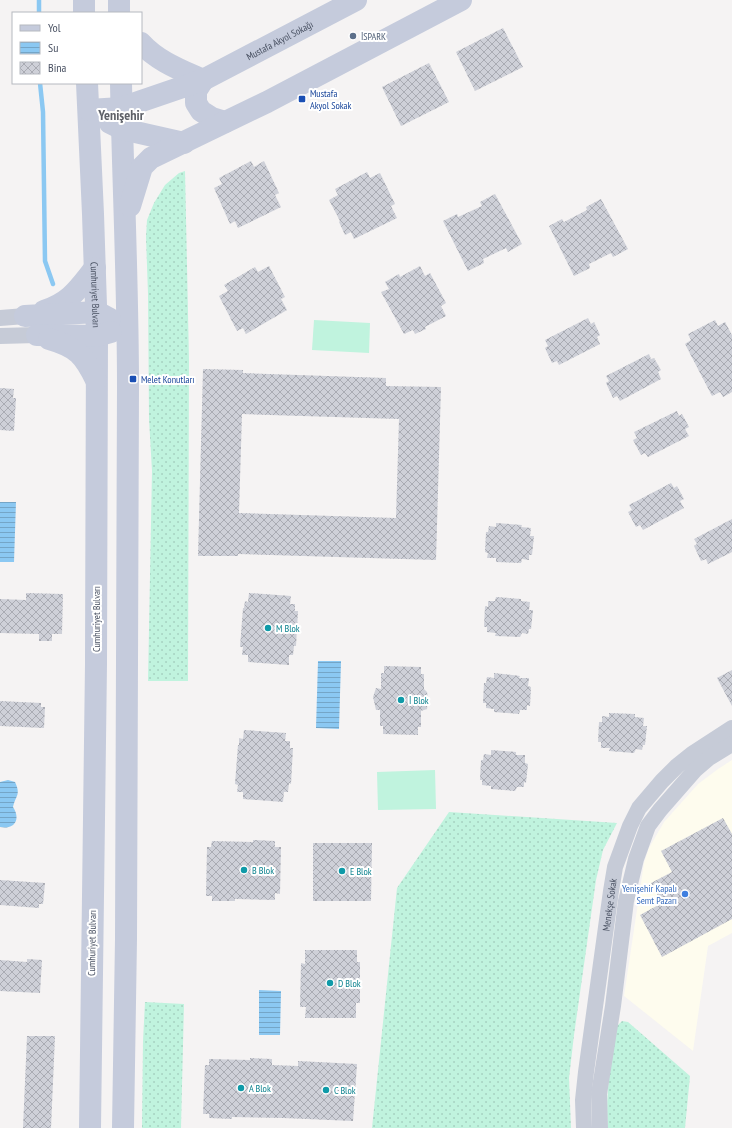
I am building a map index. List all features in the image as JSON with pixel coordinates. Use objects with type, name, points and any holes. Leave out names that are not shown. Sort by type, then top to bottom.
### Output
[{"type":"street","points":[[84,0],[84,12]]},
{"type":"street","name":"Mustafa Akyol Sokağı","points":[[121,119],[203,80],[356,0]]},
{"type":"street","points":[[124,231],[142,168],[151,158],[184,143],[461,0]]},
{"type":"street","points":[[142,44],[146,49],[172,67],[203,80],[196,91],[196,103],[201,111],[212,118],[225,122]]},
{"type":"street","name":"Cumhuriyet Bulvarı","points":[[87,84],[97,336],[96,664],[90,1128]]},
{"type":"street","points":[[121,84],[124,231],[128,327],[126,939],[123,1128]]},
{"type":"street","points":[[88,110],[121,119],[184,143]]},
{"type":"street","points":[[25,316],[58,306],[69,299],[95,268]]},
{"type":"street","points":[[0,318],[96,312],[128,327]]},
{"type":"street","points":[[0,336],[97,336],[128,327]]},
{"type":"street","points":[[37,335],[56,341],[80,352],[97,380]]},
{"type":"street","name":"Menekşe Sokak","points":[[584,1128],[586,1072],[615,867],[630,826],[639,808],[677,766],[692,754],[732,728]]},
{"type":"street","name":"Menekşe Sokak","points":[[600,1128],[599,1094],[626,900],[636,859],[648,826],[660,810],[695,770],[709,758],[732,744]]},
{"type":"street","points":[[596,999],[613,1000]]},
{"type":"shaded area","name":"Yenişehir Kapalı Semt Pazarı","points":[[732,760],[732,933],[708,946],[693,1051],[624,996],[644,863],[649,848],[664,822],[698,784]]},
{"type":"green space","points":[[185,171],[189,360],[188,681],[148,681],[152,471],[149,419],[147,220],[154,203],[165,185],[179,173]]},
{"type":"green space","points":[[314,320],[370,323],[369,353],[312,350]]},
{"type":"green space","points":[[435,770],[436,809],[378,810],[377,772]]},
{"type":"green space","points":[[449,812],[617,823],[603,850],[596,880],[569,1078],[571,1128],[372,1128],[397,888]]},
{"type":"green space","points":[[145,1002],[184,1004],[181,1128],[142,1128]]},
{"type":"green space","points":[[622,1021],[628,1022],[690,1076],[685,1128],[608,1128],[607,1102],[611,1065],[617,1026]]},
{"type":"water","points":[[0,502],[16,502],[14,562],[0,562]]},
{"type":"water","points":[[318,661],[341,661],[339,729],[316,728]]},
{"type":"water","points":[[8,780],[15,782],[18,790],[13,807],[16,819],[15,823],[9,827],[0,827],[0,782]]},
{"type":"water","points":[[259,990],[281,991],[280,1035],[259,1035]]},
{"type":"building","points":[[503,28],[523,67],[475,91],[456,52]]},
{"type":"building","points":[[429,63],[449,102],[401,126],[382,87]]},
{"type":"building","points":[[251,161],[254,167],[264,161],[279,193],[275,195],[281,207],[238,228],[235,221],[230,224],[214,188],[222,184],[219,178]]},
{"type":"building","points":[[367,172],[370,178],[380,173],[395,204],[391,206],[397,218],[354,239],[351,232],[345,235],[339,222],[340,221],[329,200],[338,195],[335,189]]},
{"type":"building","points":[[495,194],[522,244],[508,252],[506,248],[483,259],[484,263],[468,271],[443,221],[457,214],[458,217],[482,206],[480,202]]},
{"type":"building","points":[[601,199],[628,249],[613,257],[611,253],[589,264],[590,268],[574,276],[549,226],[562,219],[564,222],[587,210],[586,207]]},
{"type":"building","points":[[269,266],[285,297],[281,299],[287,310],[246,334],[243,328],[237,331],[219,296],[228,291],[224,285],[255,267],[258,272]]},
{"type":"building","points":[[420,266],[425,276],[430,273],[446,303],[441,306],[446,316],[415,334],[413,330],[404,334],[381,292],[389,289],[385,282],[399,274],[400,277]]},
{"type":"building","points":[[588,318],[591,324],[594,322],[600,335],[597,337],[600,344],[559,365],[557,361],[552,363],[545,348],[548,346],[545,340]]},
{"type":"building","points":[[715,320],[718,326],[725,322],[732,335],[732,392],[723,397],[720,392],[712,396],[685,344],[691,340],[688,334]]},
{"type":"building","points":[[649,354],[651,359],[654,358],[661,370],[658,372],[661,379],[620,401],[617,396],[613,398],[606,383],[609,381],[606,376]]},
{"type":"building","points":[[203,369],[243,370],[243,373],[386,378],[386,386],[441,387],[436,560],[238,554],[238,556],[198,556]],"holes":[[[242,414],[399,419],[396,518],[239,513]]]},
{"type":"building","points":[[0,388],[14,389],[13,398],[16,398],[14,431],[0,430]]},
{"type":"building","points":[[677,411],[679,416],[682,414],[689,427],[685,429],[689,436],[648,457],[645,453],[641,455],[633,440],[637,438],[634,432]]},
{"type":"building","points":[[671,483],[674,488],[677,486],[684,499],[680,501],[684,508],[643,530],[640,525],[636,527],[628,512],[632,510],[629,505]]},
{"type":"building","points":[[732,519],[732,552],[708,564],[706,559],[701,561],[694,546],[697,544],[694,539]]},
{"type":"building","points":[[496,523],[522,525],[521,527],[531,528],[530,536],[534,536],[532,555],[529,555],[529,560],[522,559],[521,563],[496,562],[496,558],[487,558],[488,553],[485,552],[486,532],[488,532],[489,526],[496,527]]},
{"type":"building","points":[[26,593],[63,594],[62,634],[52,634],[52,641],[39,641],[39,634],[0,633],[0,599],[26,600]]},
{"type":"building","name":"M Blok","points":[[249,593],[291,596],[290,604],[295,604],[295,611],[298,611],[296,646],[294,646],[293,655],[289,655],[289,665],[248,662],[248,655],[242,655],[243,647],[240,647],[243,608],[245,601],[248,602]]},
{"type":"building","points":[[496,597],[521,599],[521,601],[530,602],[529,610],[533,610],[531,629],[529,629],[528,634],[522,633],[520,637],[495,636],[496,633],[487,632],[487,627],[484,627],[485,606],[488,607],[488,601],[495,601]]},
{"type":"building","name":"İ Blok","points":[[384,666],[421,667],[421,674],[424,674],[424,689],[427,692],[428,697],[427,709],[421,711],[421,727],[418,727],[418,735],[383,734],[383,726],[380,726],[380,710],[376,710],[373,697],[376,688],[381,689],[381,673],[384,673]]},
{"type":"building","points":[[732,670],[732,706],[717,678]]},
{"type":"building","points":[[494,673],[520,676],[519,678],[529,678],[528,686],[531,687],[530,706],[527,705],[527,710],[520,710],[519,714],[494,712],[494,709],[486,708],[486,703],[483,703],[484,683],[486,683],[487,677],[494,678]]},
{"type":"building","points":[[0,701],[41,703],[41,707],[45,707],[44,728],[0,726]]},
{"type":"building","points":[[609,713],[635,714],[635,717],[644,718],[643,726],[647,726],[645,745],[643,745],[642,750],[636,749],[634,753],[609,751],[610,748],[601,748],[601,742],[598,742],[599,722],[602,722],[602,716],[609,717]]},
{"type":"building","points":[[244,730],[286,733],[285,741],[290,741],[290,748],[293,748],[291,784],[289,783],[288,792],[284,792],[283,802],[243,799],[243,792],[237,792],[238,785],[235,784],[238,745],[239,738],[243,739]]},
{"type":"building","points":[[491,750],[516,752],[516,755],[525,755],[525,763],[528,764],[526,783],[524,782],[524,787],[517,787],[515,791],[491,789],[491,786],[482,785],[482,780],[480,780],[481,760],[483,760],[484,754],[491,755]]},
{"type":"building","points":[[723,818],[732,834],[732,919],[662,957],[640,915],[662,903],[651,883],[672,872],[661,851]]},
{"type":"building","name":"B Blok","points":[[253,840],[275,841],[275,847],[281,847],[280,894],[275,893],[275,900],[235,899],[235,901],[212,901],[212,896],[206,896],[207,847],[211,847],[212,841],[253,842]]},
{"type":"building","name":"E Blok","points":[[313,843],[372,843],[371,901],[313,901]]},
{"type":"building","points":[[0,880],[45,883],[43,904],[39,904],[39,908],[0,905]]},
{"type":"building","name":"D Blok","points":[[305,950],[357,950],[357,962],[360,962],[360,1003],[356,1003],[356,1018],[305,1018],[306,1007],[300,1007],[301,963],[305,964]]},
{"type":"building","points":[[27,959],[42,960],[40,993],[0,991],[0,960],[27,962]]},
{"type":"building","points":[[27,1036],[55,1036],[51,1128],[23,1128]]},
{"type":"building","points":[[250,1058],[272,1059],[272,1065],[298,1066],[298,1061],[357,1064],[353,1121],[283,1118],[209,1118],[209,1114],[203,1114],[205,1065],[209,1065],[209,1059],[250,1060]]},
{"type":"waterway","points":[[39,0],[39,12]]},
{"type":"waterway","points":[[40,84],[43,112],[45,261],[53,284]]},
{"type":"place","name":"İSPARK","points":[[353,36]]},
{"type":"place","name":"Mustafa Akyol Sokak","points":[[302,99]]},
{"type":"place","name":"Melet Konutları","points":[[133,379]]},
{"type":"place","name":"M Blok","points":[[268,628]]},
{"type":"place","name":"İ Blok","points":[[401,700]]},
{"type":"place","name":"B Blok","points":[[244,870]]},
{"type":"place","name":"E Blok","points":[[342,871]]},
{"type":"place","name":"Yenişehir Kapalı Semt Pazarı","points":[[685,894]]},
{"type":"place","name":"D Blok","points":[[330,983]]},
{"type":"place","name":"A Blok","points":[[241,1088]]},
{"type":"place","name":"C Blok","points":[[326,1090]]},
{"type":"district","name":"Yenişehir","points":[[121,115]]}]
